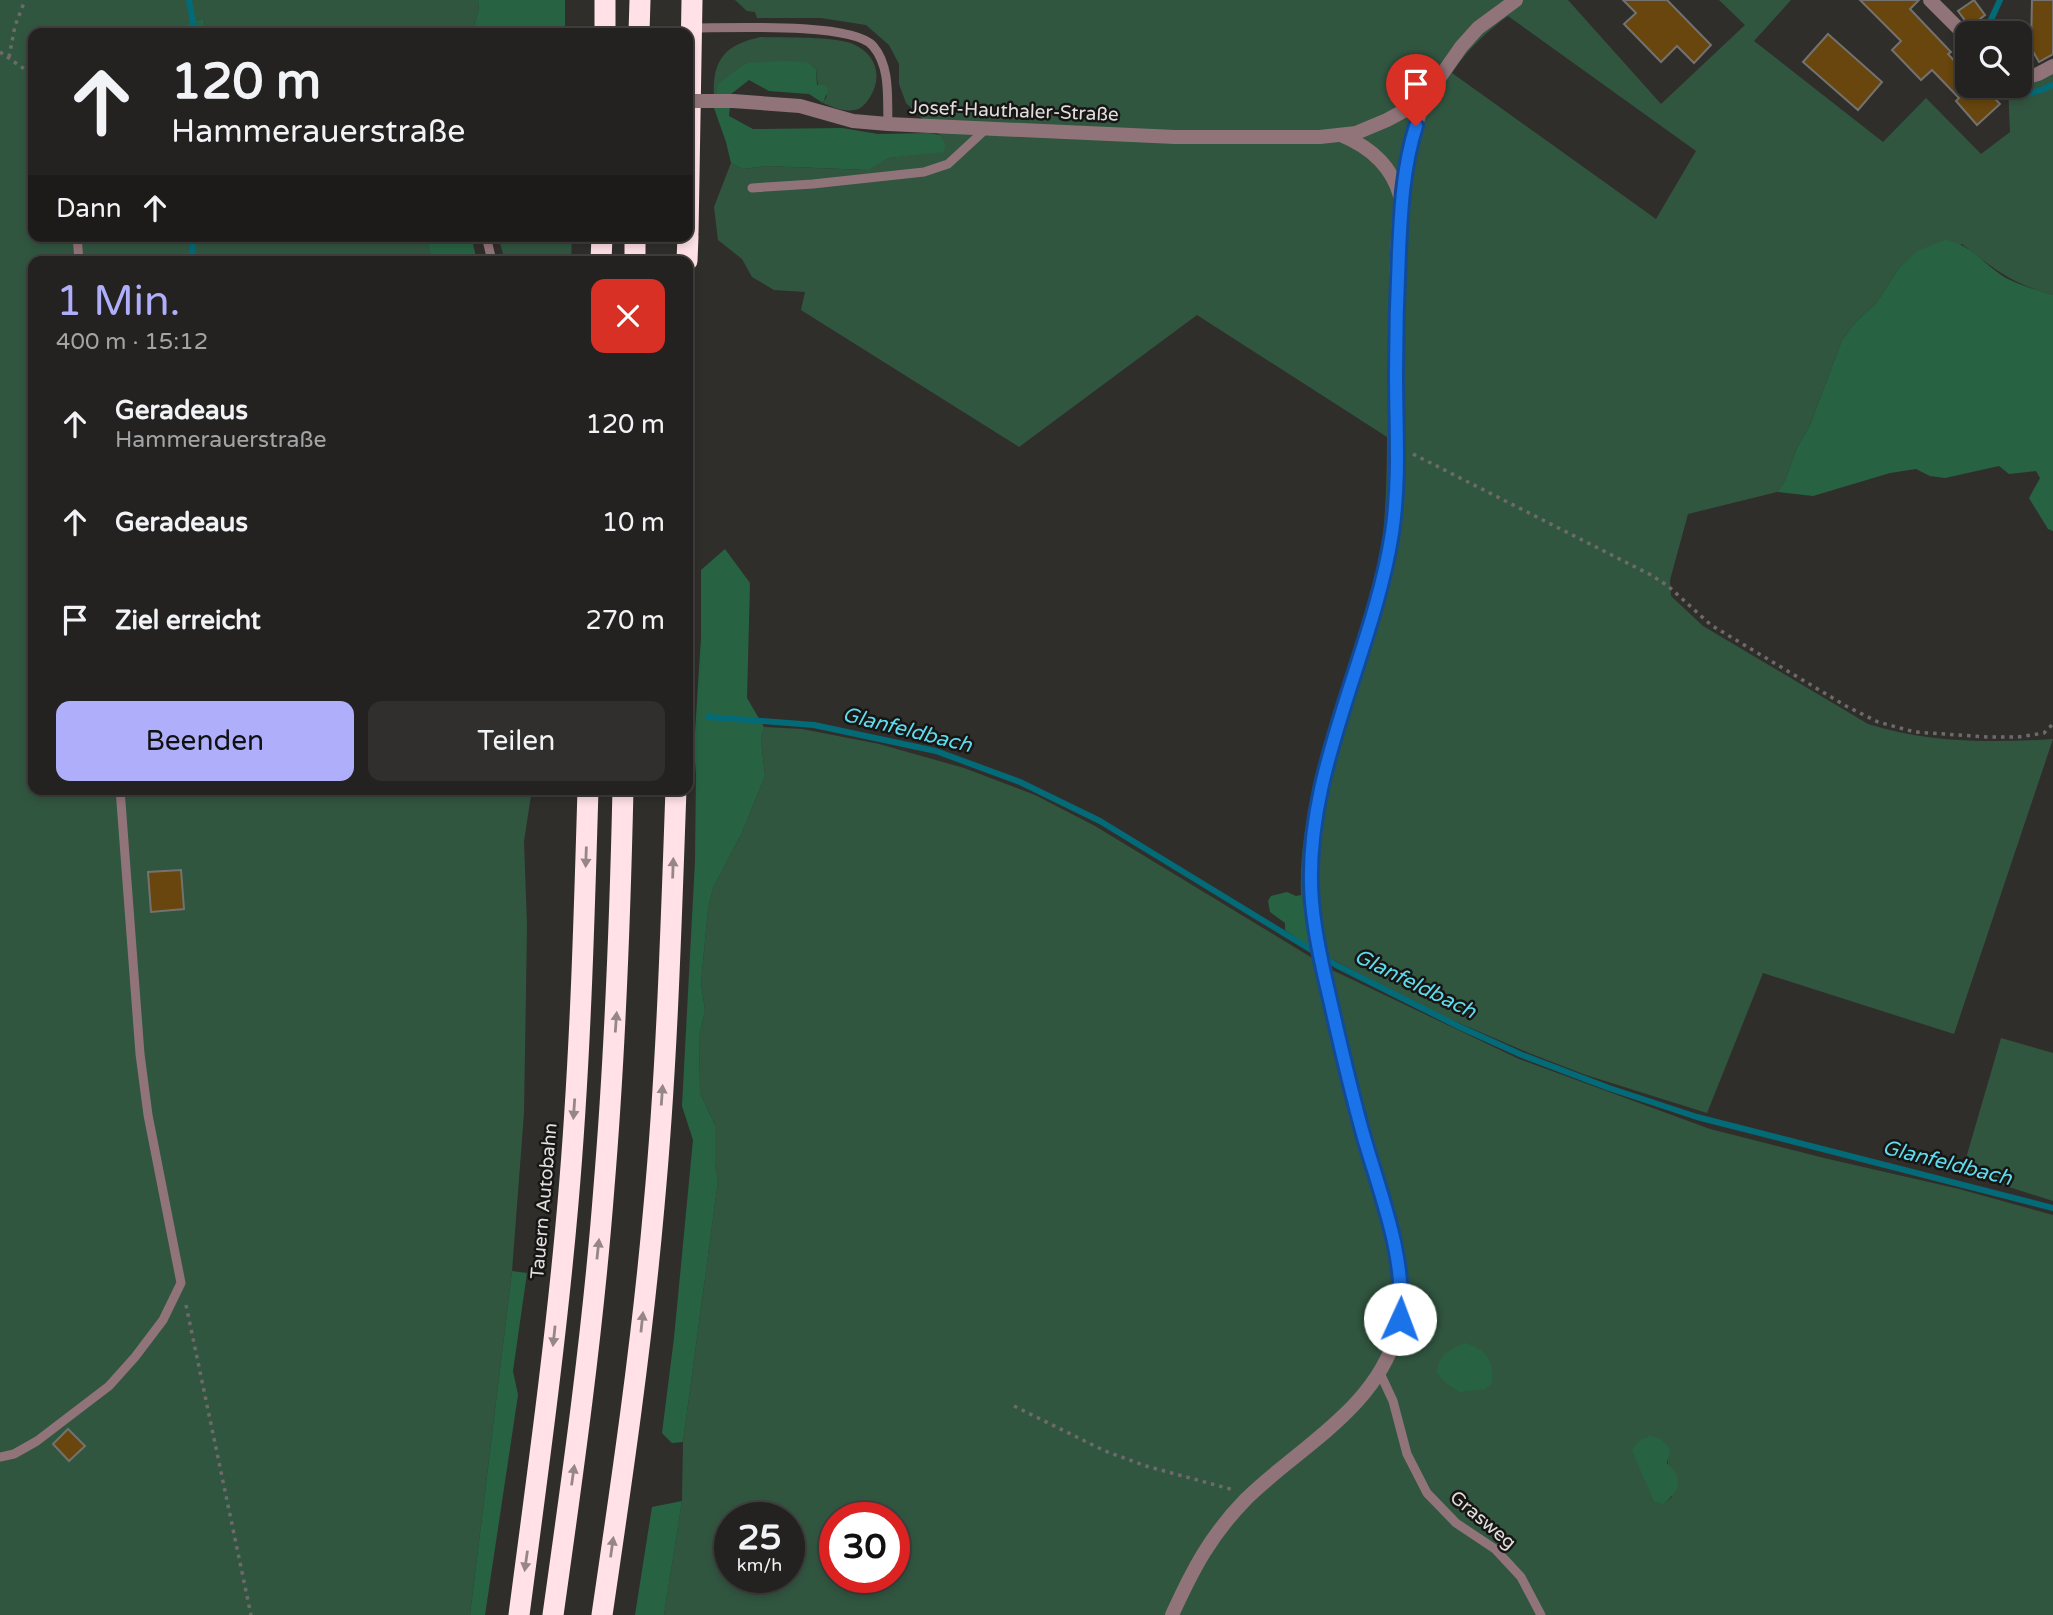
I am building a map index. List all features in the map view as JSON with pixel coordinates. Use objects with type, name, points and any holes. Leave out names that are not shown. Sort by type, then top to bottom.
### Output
[{"type":"highway","points":[[605,0],[605,28]]},
{"type":"highway","points":[[639,28],[640,0]]},
{"type":"highway","points":[[692,0],[692,28]]},
{"type":"highway","name":"Tauern Autobahn","points":[[519,1615],[547,1411],[568,1203],[582,995],[588,795]]},
{"type":"highway","points":[[553,1615],[582,1404],[604,1190],[619,976],[623,795]]},
{"type":"highway","points":[[602,1615],[631,1423],[654,1206],[669,990],[676,795]]},
{"type":"street","name":"Josef-Hauthaler-Straße","points":[[693,101],[800,106],[853,121],[888,124],[1175,137],[1340,135],[1356,133],[1424,100],[1461,47],[1478,28],[1516,0]]},
{"type":"street","points":[[1930,0],[1955,25]]},
{"type":"street","points":[[2032,76],[2053,66]]},
{"type":"street","points":[[1172,1615],[1211,1539],[1250,1495],[1339,1421],[1362,1396],[1379,1371],[1397,1334],[1402,1298],[1401,1279],[1389,1225],[1353,1098],[1324,974],[1316,933],[1311,882],[1314,827],[1330,755],[1370,628],[1387,561],[1395,503],[1401,200],[1408,152],[1424,100]]},
{"type":"street","points":[[1340,135],[1375,155],[1391,172],[1401,200]]},
{"type":"lane","points":[[693,28],[820,30],[859,36],[872,44],[882,60],[887,82],[888,124]]},
{"type":"lane","points":[[752,188],[925,172],[948,164],[986,129]]},
{"type":"lane","points":[[0,1457],[14,1454],[37,1441],[109,1386],[163,1320],[181,1283],[148,1115],[140,1054],[120,795]]},
{"type":"lane","name":"Grasweg","points":[[1379,1371],[1393,1401],[1407,1454],[1427,1493],[1456,1523],[1482,1539],[1502,1556],[1521,1577],[1541,1615]]},
{"type":"path","points":[[9,57],[15,26],[25,0]]},
{"type":"path","points":[[0,52],[28,71]]},
{"type":"path","points":[[1397,446],[1651,575],[1668,586],[1711,625],[1846,706],[1878,722],[1915,732],[1987,737],[2018,737],[2044,733],[2053,724]]},
{"type":"path","points":[[181,1283],[251,1615]]},
{"type":"path","points":[[1014,1406],[1068,1435],[1126,1458],[1250,1495]]},
{"type":"green space","points":[[0,0],[478,0],[479,9],[473,28],[206,28],[203,18],[187,25],[187,28],[28,28],[28,242],[427,242],[431,256],[28,256],[28,795],[531,795],[524,841],[527,926],[524,1113],[512,1271],[470,1615],[0,1615]]},
{"type":"green space","points":[[478,0],[565,0],[565,28],[473,28],[479,9]]},
{"type":"green space","points":[[735,0],[1568,0],[1661,104],[1745,25],[1719,0],[1791,0],[1754,41],[1883,142],[1926,98],[1981,154],[2010,132],[2009,98],[2032,98],[2032,80],[2053,70],[2053,295],[2014,280],[1962,244],[1897,271],[1877,302],[1842,340],[1810,425],[1796,450],[1785,481],[1777,492],[1688,514],[1670,580],[1671,596],[1703,626],[1868,724],[1914,735],[1960,740],[2053,739],[1954,1034],[1763,973],[1707,1113],[1586,1075],[1529,1053],[1424,1008],[1313,949],[1301,897],[1305,831],[1320,765],[1378,567],[1384,518],[1387,437],[1197,315],[1019,447],[801,310],[805,292],[774,290],[752,277],[742,259],[718,240],[714,207],[731,163],[743,169],[766,166],[867,170],[889,158],[944,151],[940,135],[906,103],[899,84],[899,64],[889,45],[866,25],[821,18],[757,18],[755,12],[747,11]],"holes":[[[1508,16],[1696,151],[1656,219],[1452,73],[1492,28]]]},
{"type":"green space","points":[[203,18],[206,28],[186,28],[186,25]]},
{"type":"green space","points":[[761,37],[844,41],[861,48],[875,66],[876,81],[870,97],[857,109],[838,109],[823,103],[827,96],[818,85],[816,69],[809,63],[746,63],[714,99],[715,74],[722,57],[737,45]]},
{"type":"green space","points":[[746,63],[809,63],[816,69],[817,85],[825,85],[828,90],[823,103],[809,94],[769,91],[749,80],[731,94],[729,116],[753,129],[842,128],[878,134],[929,133],[940,135],[945,144],[944,152],[889,158],[868,170],[766,166],[743,169],[731,163],[714,108],[718,84]]},
{"type":"green space","points":[[1945,240],[1964,246],[2006,278],[2053,295],[2053,531],[2048,529],[2029,498],[2040,478],[2036,471],[2009,474],[1999,466],[1945,478],[1930,476],[1916,469],[1890,473],[1813,496],[1777,492],[1785,481],[1796,450],[1810,425],[1842,340],[1877,302],[1897,271],[1917,251]]},
{"type":"green space","points":[[427,242],[472,242],[476,256],[431,256]]},
{"type":"green space","points":[[500,242],[572,242],[571,256],[504,256]]},
{"type":"green space","points":[[725,549],[750,583],[747,698],[764,727],[761,739],[765,776],[742,833],[713,888],[708,909],[701,983],[705,1010],[699,1038],[700,1093],[715,1125],[718,1181],[683,1442],[672,1443],[662,1433],[693,1140],[682,1106],[695,861],[694,748],[701,638],[701,570]]},
{"type":"green space","points":[[764,727],[802,729],[879,744],[964,768],[1035,795],[1095,826],[1332,970],[1519,1059],[1710,1129],[1959,1189],[2053,1215],[2053,1615],[664,1615],[682,1501],[683,1442],[718,1181],[715,1125],[700,1093],[699,1038],[705,1010],[701,983],[708,909],[713,888],[742,833],[765,776],[761,739]],"holes":[[[1667,1454],[1672,1497],[1664,1503],[1654,1502],[1646,1481]]]},
{"type":"green space","points":[[1287,892],[1301,895],[1313,949],[1285,930],[1285,923],[1270,912],[1268,901],[1271,896]]},
{"type":"green space","points":[[2001,1038],[2053,1053],[2053,1201],[1962,1172]]},
{"type":"green space","points":[[512,1271],[527,1273],[513,1371],[518,1395],[485,1615],[470,1615]]},
{"type":"green space","points":[[1465,1343],[1478,1349],[1490,1362],[1492,1383],[1485,1389],[1460,1392],[1447,1384],[1437,1373],[1446,1354]]},
{"type":"green space","points":[[1650,1436],[1661,1439],[1670,1449],[1667,1463],[1678,1479],[1673,1494],[1663,1504],[1654,1502],[1632,1450],[1640,1440]]},
{"type":"green space","points":[[682,1501],[664,1615],[635,1615],[652,1507]]},
{"type":"building","points":[[1623,0],[1667,0],[1711,45],[1694,63],[1677,46],[1661,62],[1624,24],[1636,13]]},
{"type":"building","points":[[1860,0],[1919,0],[1910,9],[1951,52],[1948,54],[1955,62],[1955,94],[1932,70],[1921,80],[1892,50],[1901,41]]},
{"type":"building","points":[[1974,0],[1985,15],[1978,21],[1966,21],[1958,11]]},
{"type":"building","points":[[2032,0],[2053,0],[2053,54],[2039,62],[2032,50]]},
{"type":"building","points":[[1828,34],[1882,82],[1858,110],[1803,62]]},
{"type":"building","points":[[1959,98],[1994,98],[2000,104],[1977,125],[1956,101]]},
{"type":"building","points":[[181,870],[184,909],[151,912],[148,872]]},
{"type":"building","points":[[68,1429],[85,1446],[69,1461],[53,1444]]},
{"type":"waterway","name":"Glanfeldbach","points":[[189,0],[194,28]]},
{"type":"waterway","points":[[1990,21],[2000,0]]},
{"type":"waterway","points":[[2032,92],[2053,85]]},
{"type":"waterway","name":"Glanfeldbach","points":[[192,256],[193,242]]},
{"type":"waterway","name":"Glanfeldbach","points":[[708,717],[814,725],[936,751],[1020,782],[1100,821],[1336,965],[1522,1055],[1697,1117],[2053,1208]]},
{"type":"route","points":[[1400,1319],[1402,1298],[1397,1255],[1353,1098],[1316,933],[1312,905],[1311,855],[1314,827],[1330,755],[1376,605],[1392,532],[1397,472],[1396,373],[1401,200],[1408,152],[1416,126]]}]
